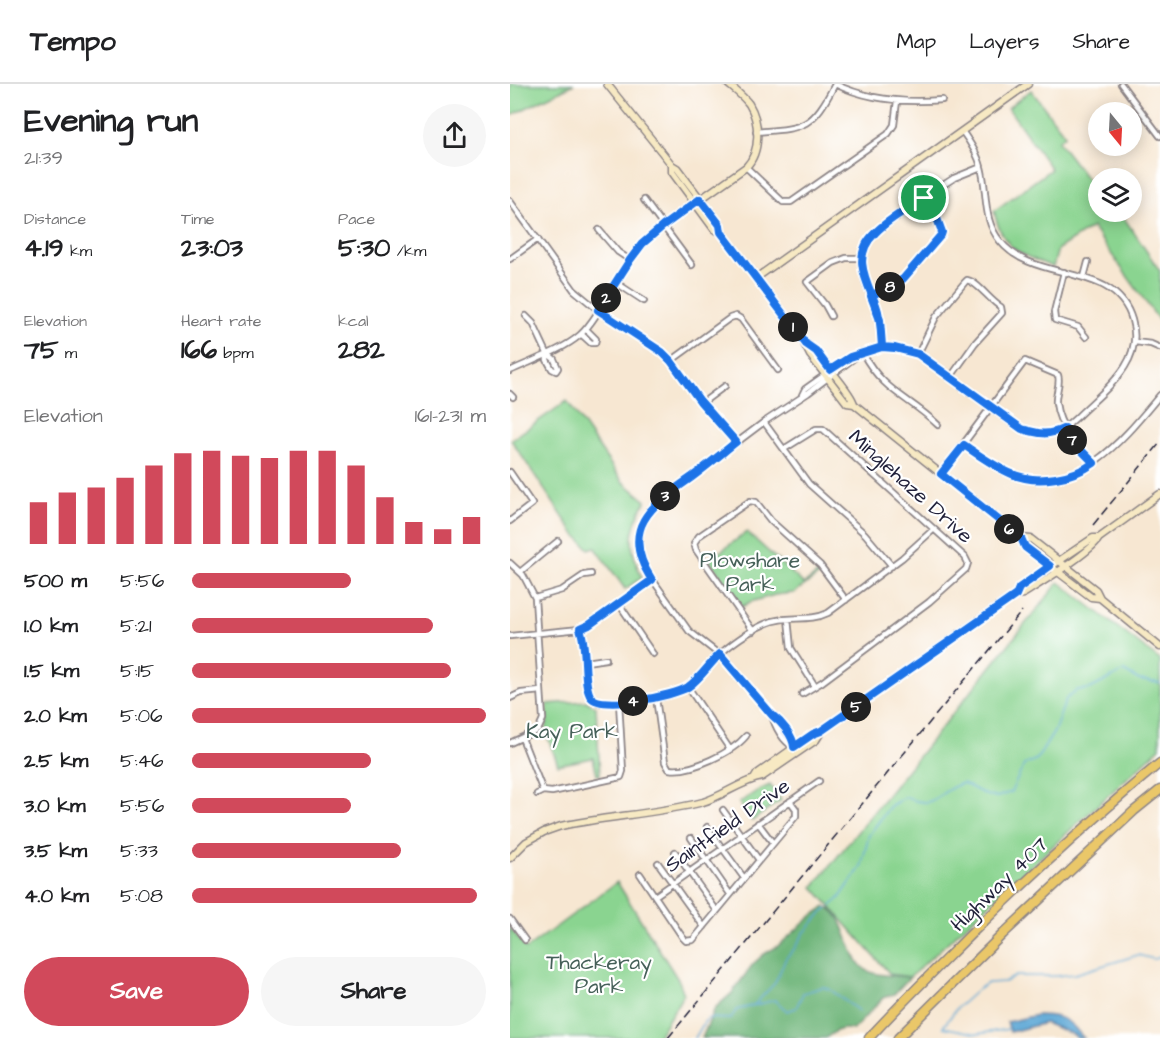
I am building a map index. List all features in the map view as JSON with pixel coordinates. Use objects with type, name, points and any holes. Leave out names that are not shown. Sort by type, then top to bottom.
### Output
[{"type":"highway","name":"Highway 407","points":[[869,1038],[897,1007],[1003,903],[1112,802],[1160,763]]},
{"type":"highway","name":"Highway 407","points":[[898,1038],[1012,925],[1160,790]]},
{"type":"main road","points":[[607,84],[676,168],[698,201],[720,225],[721,232],[806,344],[810,355],[828,374],[847,403],[854,404],[1021,538],[1025,547],[1091,597],[1100,598]]},
{"type":"main road","points":[[698,201],[746,167],[756,150],[753,112],[748,103],[728,84]]},
{"type":"main road","points":[[756,278],[1028,84]]},
{"type":"main road","points":[[510,858],[516,854],[514,850],[544,832],[561,826],[704,802],[719,797],[754,778],[796,750],[813,734],[821,731],[1016,595],[1023,594],[1065,566],[1160,494]]},
{"type":"main road","points":[[1021,538],[1031,538],[1096,590],[1100,598],[1160,647]]},
{"type":"main road","points":[[1016,595],[1019,588],[1050,566],[1093,538],[1099,538]]},
{"type":"street","points":[[756,132],[792,129],[800,126],[820,111],[835,84],[850,91],[908,102],[942,100]]},
{"type":"street","points":[[1121,84],[1160,136]]},
{"type":"street","points":[[746,167],[783,202],[791,202],[888,134],[894,125],[897,100]]},
{"type":"street","points":[[796,750],[789,745],[774,724],[772,715],[720,654],[693,636],[652,580],[642,563],[639,548],[640,530],[646,514],[663,498],[802,394],[805,389],[862,352],[882,347],[918,354],[1022,429],[1038,434],[1056,432],[1065,428],[1123,370],[1130,360],[1135,342],[1130,314],[1120,299],[1105,287],[1083,277],[1023,261],[1001,243],[986,213],[981,167],[962,131]]},
{"type":"street","points":[[882,347],[880,320],[865,281],[861,258],[873,234],[954,178],[981,167]]},
{"type":"street","points":[[871,296],[903,279],[941,235],[934,210],[924,198]]},
{"type":"street","points":[[644,200],[692,265]]},
{"type":"street","points":[[510,201],[568,282],[598,310],[662,352],[736,442]]},
{"type":"street","points":[[510,371],[581,334],[642,244],[698,201]]},
{"type":"street","points":[[599,230],[618,252],[630,260]]},
{"type":"street","points":[[510,259],[538,240]]},
{"type":"street","points":[[831,316],[807,282],[833,263],[846,258],[861,258]]},
{"type":"street","points":[[1083,277],[1088,262]]},
{"type":"street","points":[[1064,273],[1054,312],[1055,320],[1078,327],[1086,337]]},
{"type":"street","points":[[918,354],[939,313],[967,280],[973,281],[994,304],[1000,307],[1002,313],[975,343],[950,378]]},
{"type":"street","points":[[615,282],[644,300]]},
{"type":"street","points":[[526,316],[532,322],[548,353]]},
{"type":"street","points":[[671,361],[736,316],[741,319],[778,370]]},
{"type":"street","points":[[581,334],[591,344],[596,343],[596,339],[586,328]]},
{"type":"street","points":[[1135,342],[1160,348]]},
{"type":"street","points":[[862,352],[883,383],[938,425]]},
{"type":"street","points":[[941,474],[1023,362],[1028,361],[1059,375],[1056,405],[1065,428],[1077,446],[1094,463]]},
{"type":"street","points":[[702,403],[725,386]]},
{"type":"street","points":[[964,445],[996,466],[1020,477],[1064,477],[1094,463],[1129,433],[1160,395]]},
{"type":"street","points":[[764,422],[809,484],[865,534],[892,566]]},
{"type":"street","name":"Minglehaze Drive","points":[[784,449],[816,429],[823,429],[934,529],[968,563],[966,569],[929,602],[802,694]]},
{"type":"street","points":[[510,472],[532,504],[510,521]]},
{"type":"street","points":[[753,631],[696,550],[694,543],[699,536],[750,501],[756,502],[771,521],[820,565],[846,600]]},
{"type":"street","points":[[580,629],[584,639],[590,696],[600,703],[656,698],[671,694],[688,687],[720,654],[772,621],[807,619],[823,615],[892,566],[934,529]]},
{"type":"street","points":[[520,572],[558,541]]},
{"type":"street","points":[[510,563],[528,582],[535,598],[543,723],[538,730],[510,743]]},
{"type":"street","points":[[535,598],[562,590],[584,575],[591,574]]},
{"type":"street","points":[[510,636],[580,629],[652,580]]},
{"type":"street","points":[[619,604],[654,654]]},
{"type":"street","points":[[788,620],[791,648],[815,686]]},
{"type":"street","points":[[586,662],[606,659]]},
{"type":"street","points":[[688,687],[729,748]]},
{"type":"street","points":[[510,698],[521,693],[541,691]]},
{"type":"street","points":[[656,698],[664,758],[669,769],[675,770],[697,765],[740,744],[746,736]]},
{"type":"street","points":[[537,794],[621,777],[623,771],[619,702]]},
{"type":"street","points":[[522,738],[543,791]]},
{"type":"street","name":"Saintfield Drive","points":[[655,896],[819,781]]},
{"type":"street","points":[[640,874],[686,941],[693,940],[797,813],[790,801]]},
{"type":"street","points":[[723,810],[759,860]]},
{"type":"street","points":[[758,823],[773,843]]},
{"type":"street","points":[[707,827],[744,878]]},
{"type":"street","points":[[691,838],[730,894]]},
{"type":"street","points":[[675,852],[717,911]]},
{"type":"street","points":[[658,863],[704,927]]},
{"type":"street","points":[[510,919],[525,940]]},
{"type":"green space","points":[[510,84],[574,84],[510,116]]},
{"type":"green space","points":[[1031,90],[1065,135],[1058,141],[1088,180],[1088,222],[1127,222],[1160,271],[1160,322],[1092,227],[1058,249],[1053,267],[1022,254],[1007,242],[997,224],[994,211],[1051,169],[1008,108]]},
{"type":"green space","points":[[567,401],[622,481],[646,501],[636,521],[632,539],[634,557],[642,578],[625,589],[595,547],[589,549],[573,532],[511,440]]},
{"type":"green space","name":"Plowshare Park","points":[[747,532],[804,584],[821,571],[822,573],[794,593],[775,595],[750,602],[742,607],[709,560]]},
{"type":"green space","points":[[1059,582],[1160,660],[1160,748],[910,977],[890,974],[813,887]]},
{"type":"green space","name":"Kay Park","points":[[586,701],[596,707],[600,775],[597,775],[593,758],[558,765],[545,730],[547,704]]},
{"type":"green space","points":[[770,785],[781,800],[752,821],[739,803]]},
{"type":"green space","name":"Thackeray Park","points":[[617,882],[679,981],[684,994],[657,1038],[510,1038],[510,927],[526,949]]},
{"type":"green space","points":[[825,907],[833,910],[838,917],[855,957],[868,971],[910,977],[894,994],[883,998],[853,1030],[838,1030],[826,1038],[702,1038],[715,1008],[732,993],[753,964]]},
{"type":"water","points":[[1037,1015],[1062,1018],[1084,1038],[1077,1038],[1045,1023],[1010,1032],[1007,1022]]},
{"type":"waterway","points":[[754,1005],[775,983],[786,958],[804,933],[839,899],[861,867],[869,835],[890,806],[905,797],[916,801],[930,801],[963,783],[986,795],[997,797],[1011,792],[1024,765],[1037,759],[1054,732],[1066,699],[1077,690],[1090,689],[1124,671],[1139,680],[1160,683]]},
{"type":"waterway","points":[[1009,1029],[977,1034],[943,1027],[957,1008],[988,983],[1005,982],[1016,976],[1075,974],[1138,955],[1154,959],[1160,957]]},
{"type":"waterway","points":[[695,1038],[709,1018],[731,1019],[736,1010],[775,1000],[787,1011],[796,1008],[803,993],[823,987],[831,990],[860,1012]]},
{"type":"railway","points":[[1093,525],[1160,443]]},
{"type":"railway","points":[[668,1038],[1022,611]]},
{"type":"route","points":[[924,198],[873,234],[861,258],[865,281],[880,320],[882,340],[882,347],[850,357],[830,370],[816,351],[806,344],[721,232],[720,225],[700,199],[649,237],[630,260],[598,310],[662,352],[736,442],[663,498],[646,514],[640,530],[639,548],[642,563],[652,580],[580,629],[584,639],[588,693],[595,701],[619,702],[660,698],[671,694],[688,687],[709,668],[720,654],[779,721],[794,741],[794,747],[821,731],[1016,595],[1019,588],[1050,566],[1025,547],[1021,538],[941,474],[964,445],[983,459],[1020,477],[1064,477],[1094,463],[1077,446],[1065,428],[1056,432],[1038,434],[1022,429],[918,354],[882,347],[880,320],[871,296],[903,279],[942,232],[934,210],[924,198]]}]
